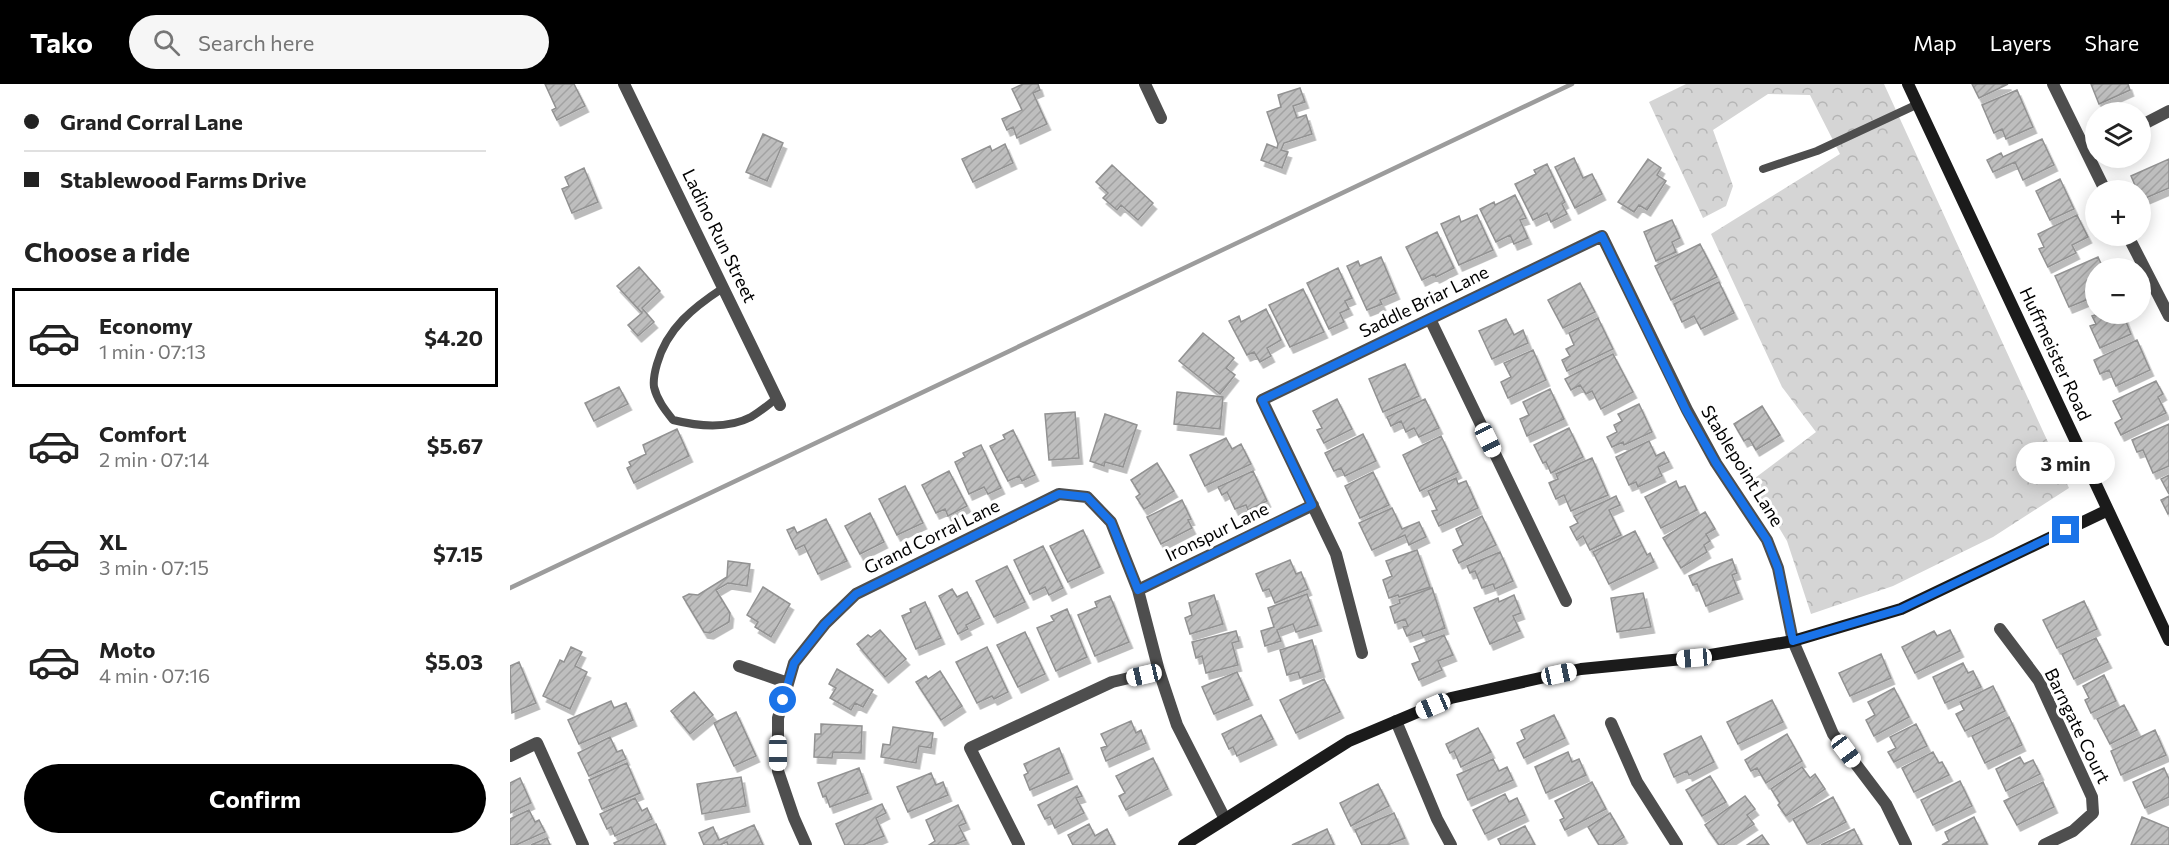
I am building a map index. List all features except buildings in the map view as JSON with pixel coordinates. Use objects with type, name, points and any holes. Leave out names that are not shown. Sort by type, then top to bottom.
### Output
[{"type":"street","name":"Ladino Run Street","points":[[624,84],[779,401]]},
{"type":"street","points":[[1145,84],[1161,118]]},
{"type":"street","name":"Huffmeister Road","points":[[1908,84],[2169,640]]},
{"type":"street","points":[[2053,84],[2085,140]]},
{"type":"street","points":[[2151,120],[2169,111]]},
{"type":"street","name":"Saddle Briar Lane","points":[[1312,505],[1262,400],[1602,236]]},
{"type":"street","name":"Stablepoint Lane","points":[[1602,236],[1686,410],[1716,463],[1767,540],[1778,568],[1793,641],[1833,734],[1886,804],[1906,845]]},
{"type":"street","points":[[2133,246],[2169,316]]},
{"type":"street","points":[[1430,319],[1566,601]]},
{"type":"street","name":"Grand Corral Lane","points":[[806,845],[778,771],[778,718],[794,663],[825,624],[856,594],[1059,494],[1087,497],[1111,522],[1138,590]]},
{"type":"street","points":[[1312,505],[1336,554],[1362,653]]},
{"type":"street","name":"Ironspur Lane","points":[[1138,590],[1312,505]]},
{"type":"street","points":[[1184,845],[1349,741],[1451,698],[1581,669],[1694,658],[1793,641],[1901,609],[2108,510]]},
{"type":"street","points":[[1138,590],[1159,671],[1178,725],[1225,819]]},
{"type":"street","name":"Barngate Court","points":[[2000,629],[2038,681],[2092,797],[2093,813],[2073,831],[2044,845]]},
{"type":"street","points":[[739,666],[788,683]]},
{"type":"street","points":[[1019,845],[970,748],[1112,682],[1159,671]]},
{"type":"street","points":[[1396,721],[1437,819],[1451,845]]},
{"type":"street","points":[[1611,723],[1637,782],[1677,845]]},
{"type":"street","points":[[510,756],[537,743],[584,845]]},
{"type":"lane","points":[[1763,169],[1817,151],[1918,104]]},
{"type":"lane","points":[[723,288],[686,315],[666,340],[653,384],[663,408],[673,420],[723,425],[745,420],[779,401]]},
{"type":"green space","points":[[1686,84],[1884,84],[2069,488],[1993,537],[1893,586],[1811,614],[1787,541],[1751,481],[1816,432],[1782,387],[1711,234],[1840,154],[1810,95],[1768,94],[1713,130],[1733,186],[1726,206],[1703,218],[1649,102]]},
{"type":"waterway","points":[[510,588],[1572,84]]},
{"type":"route","points":[[783,700],[794,663],[825,624],[856,594],[1059,494],[1087,497],[1111,522],[1138,590],[1312,505],[1262,400],[1602,236],[1686,410],[1716,463],[1767,540],[1778,568],[1793,641],[1901,609],[2066,530]]}]
